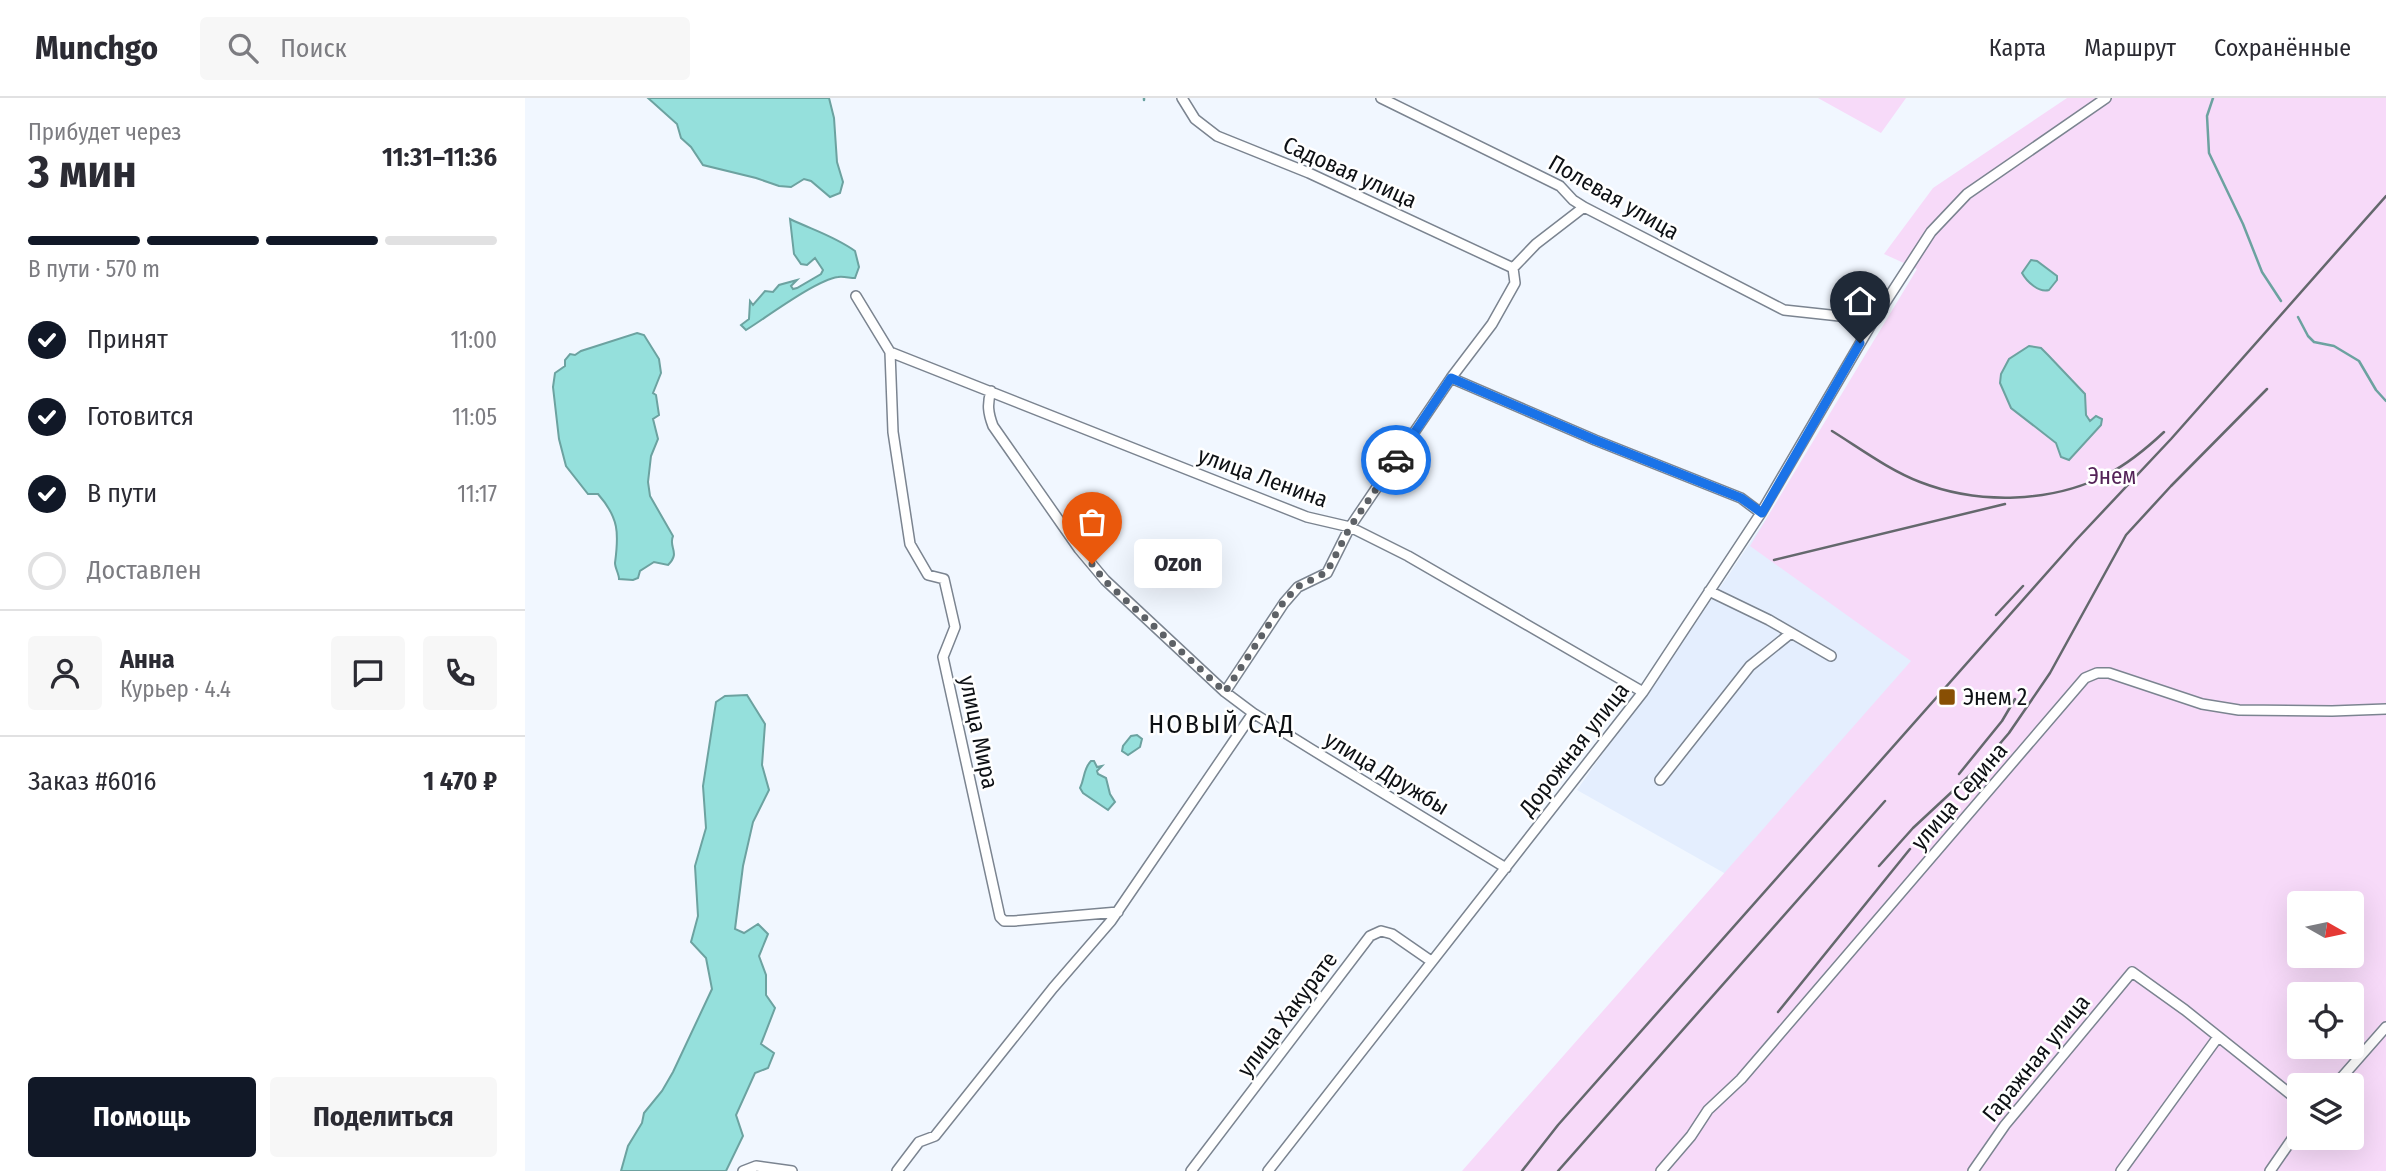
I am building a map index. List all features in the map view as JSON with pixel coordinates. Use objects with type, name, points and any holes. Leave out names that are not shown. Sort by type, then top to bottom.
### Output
[{"type":"street","name":"Садовая улица","points":[[1182,98],[1195,119],[1217,136],[1309,173],[1513,268]]},
{"type":"street","name":"Полевая улица","points":[[1381,98],[1560,186],[1584,208],[1784,310],[1858,318],[1872,323]]},
{"type":"street","name":"Дорожная улица","points":[[1268,1171],[1643,692],[1762,513],[1872,323],[1931,232],[1967,194],[2105,98]]},
{"type":"street","points":[[1225,692],[1283,603],[1297,587],[1327,572],[1350,527],[1451,378],[1492,324],[1515,283],[1513,268],[1536,244],[1584,208]]},
{"type":"street","name":"улица Мира","points":[[856,296],[890,352],[893,432],[910,544],[927,575],[944,579],[955,627],[943,657],[1000,917],[1014,921],[1118,912]]},
{"type":"street","name":"улица Ленина","points":[[890,352],[1307,517],[1350,527],[1419,563],[1643,692]]},
{"type":"street","points":[[1451,378],[1595,440],[1741,498],[1762,513]]},
{"type":"street","name":"улица Дружбы","points":[[991,391],[988,414],[993,426],[1079,549],[1104,580],[1225,692],[1253,713],[1506,868]]},
{"type":"street","points":[[1709,591],[1831,656]]},
{"type":"street","points":[[1660,780],[1750,666],[1791,633]]},
{"type":"street","name":"улица Седина","points":[[1661,1171],[1691,1136],[1708,1110],[1741,1079],[2085,678],[2097,673],[2109,673],[2202,704],[2239,710],[2386,709]]},
{"type":"street","points":[[897,1171],[919,1142],[935,1136],[1118,912],[1253,713]]},
{"type":"street","name":"улица Хакурате","points":[[1191,1171],[1370,936],[1381,931],[1392,934],[1431,961]]},
{"type":"street","name":"Гаражная улица","points":[[1973,1171],[2005,1125],[2132,972],[2218,1037]]},
{"type":"street","points":[[2346,1073],[2386,1027]]},
{"type":"street","points":[[2120,1171],[2218,1037],[2287,1092]]},
{"type":"street","points":[[2270,1171],[2287,1146]]},
{"type":"street","points":[[743,1171],[756,1166],[792,1171]]},
{"type":"shaded area","points":[[648,98],[829,98],[834,118],[837,162],[843,182],[840,193],[830,197],[811,181],[804,179],[791,187],[779,186],[703,165],[681,138],[677,124]]},
{"type":"shaded area","points":[[790,219],[855,251],[859,267],[855,278],[838,277],[817,285],[746,330],[741,325],[749,319],[750,301],[753,305],[765,291],[773,292],[779,285],[797,280],[791,286],[793,289],[797,288],[821,274],[823,270],[815,258],[807,265],[801,264],[794,254]]},
{"type":"shaded area","points":[[2031,260],[2037,261],[2057,276],[2049,290],[2034,286],[2022,273]]},
{"type":"shaded area","points":[[2241,304],[2301,357],[2128,541],[2081,624],[2082,663],[1685,1171],[1497,1171],[1749,887],[1577,790],[1728,576],[1878,350],[2058,483]]},
{"type":"shaded area","points":[[637,333],[644,335],[659,359],[661,373],[653,393],[656,395],[659,415],[653,419],[658,439],[651,456],[648,482],[650,496],[673,536],[674,557],[668,565],[654,562],[640,571],[638,578],[633,580],[619,579],[615,563],[616,526],[610,511],[598,494],[588,494],[566,466],[559,439],[553,387],[555,373],[565,366],[565,360],[570,354],[575,355]]},
{"type":"shaded area","points":[[2029,346],[2041,348],[2085,394],[2086,415],[2090,421],[2096,416],[2102,419],[2101,425],[2069,460],[2061,457],[2056,443],[2011,408],[2000,383],[2001,374],[2009,359]]},
{"type":"shaded area","points":[[747,695],[765,724],[762,765],[769,790],[753,822],[743,866],[735,929],[744,933],[758,924],[768,934],[759,956],[766,975],[766,995],[775,1008],[761,1044],[774,1053],[768,1068],[755,1073],[736,1115],[743,1136],[726,1171],[621,1171],[628,1146],[642,1123],[644,1113],[673,1072],[712,989],[706,958],[691,942],[698,916],[695,866],[706,828],[703,786],[716,702],[725,696]]},
{"type":"shaded area","points":[[1137,735],[1142,739],[1140,747],[1128,755],[1122,751],[1131,736]]},
{"type":"shaded area","points":[[1091,761],[1094,761],[1097,767],[1102,766],[1097,771],[1098,774],[1106,778],[1115,802],[1108,810],[1080,788]]},
{"type":"green space","points":[[1818,98],[1906,98],[1881,133]]},
{"type":"green space","name":"Энем","points":[[2067,98],[2386,98],[2386,1171],[1462,1171],[1911,661],[1750,546],[1917,269],[1884,254],[1933,188]]},
{"type":"waterway","points":[[2213,98],[2207,116],[2209,153],[2243,224],[2262,272],[2281,301]]},
{"type":"waterway","points":[[2298,317],[2314,342],[2334,346],[2359,361],[2376,390],[2386,401]]},
{"type":"railway","points":[[1522,1171],[1558,1125],[2076,540],[2171,439],[2386,196]]},
{"type":"railway","points":[[1879,866],[1913,828],[1985,761],[2009,733],[2050,673],[2126,535],[2267,389]]},
{"type":"railway","points":[[1832,431],[1886,465],[1920,482],[1966,495],[2015,498],[2063,491],[2086,484],[2123,465],[2164,432]]},
{"type":"railway","points":[[1774,560],[2005,504]]},
{"type":"railway","points":[[1996,615],[2023,586]]},
{"type":"railway","points":[[1959,774],[2002,721],[2015,699]]},
{"type":"railway","points":[[1558,1171],[1885,801]]},
{"type":"railway","points":[[1778,1012],[1910,849]]},
{"type":"way so far","points":[[1092,564],[1104,580],[1225,692],[1283,603],[1297,587],[1327,572],[1350,527],[1396,460]]},
{"type":"place","name":"Ozon","points":[[1092,564]]},
{"type":"place","name":"Энем 2","points":[[1947,697]]},
{"type":"district","name":"НОВЫЙ САД","points":[[1222,724]]},
{"type":"route","points":[[1396,460],[1451,378],[1595,440],[1741,498],[1762,513],[1860,343]]}]
